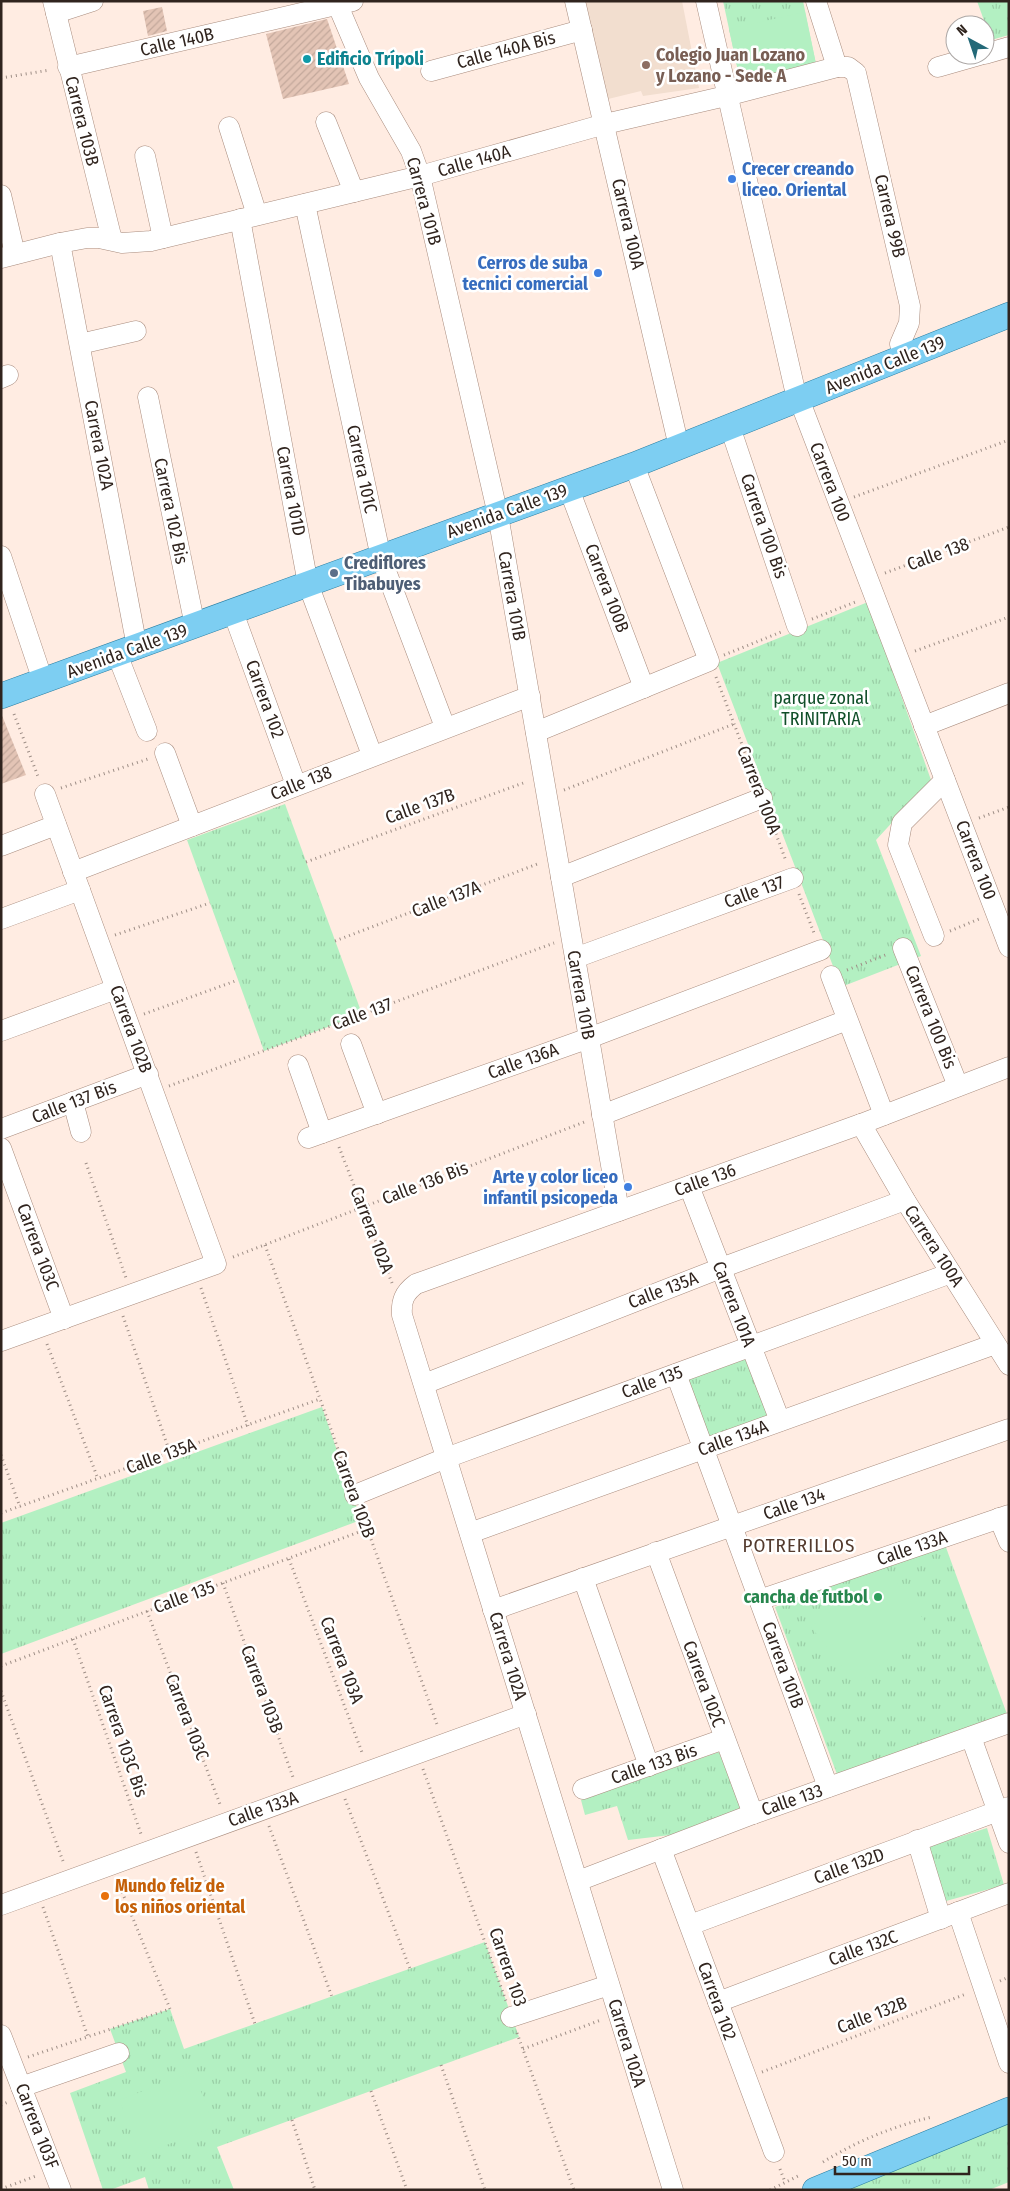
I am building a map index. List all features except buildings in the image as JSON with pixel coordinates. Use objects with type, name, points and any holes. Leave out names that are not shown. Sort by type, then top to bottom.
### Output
[{"type":"main road","name":"Avenida Calle 139","points":[[7,705],[44,681],[634,465],[1009,315]]},
{"type":"main road","points":[[811,2177],[1009,2110]]},
{"type":"street","points":[[55,7],[93,1]]},
{"type":"street","name":"Carrera 100A","points":[[575,1],[679,447]]},
{"type":"street","name":"Carrera 100","points":[[706,1],[726,96],[799,400],[1009,947]]},
{"type":"street","name":"Carrera 99B","points":[[816,1],[846,70],[910,306],[909,323],[900,344],[903,358]]},
{"type":"street","name":"Calle 140B","points":[[68,67],[342,2]]},
{"type":"street","name":"Carrera 101B","points":[[342,2],[369,78],[411,151],[420,176],[498,515],[619,1211]]},
{"type":"street","name":"Carrera 103B","points":[[55,7],[68,67],[112,240]]},
{"type":"street","name":"Calle 140A Bis","points":[[431,71],[582,30]]},
{"type":"street","points":[[995,51],[1009,47]]},
{"type":"street","points":[[938,67],[945,65]]},
{"type":"street","name":"Calle 140A","points":[[8,256],[87,238],[136,243],[163,238],[420,176],[605,124],[846,70]]},
{"type":"street","points":[[326,122],[354,192]]},
{"type":"street","name":"Carrera 101D","points":[[229,126],[248,217],[308,584],[372,755]]},
{"type":"street","points":[[145,156],[163,238]]},
{"type":"street","points":[[1,195],[8,256]]},
{"type":"street","name":"Carrera 101C","points":[[305,204],[381,558],[445,727]]},
{"type":"street","name":"Carrera 102A","points":[[60,243],[80,344],[127,650],[147,731]]},
{"type":"street","points":[[80,344],[136,331]]},
{"type":"street","name":"Carrera 102 Bis","points":[[148,397],[195,626]]},
{"type":"street","name":"Carrera 100 Bis","points":[[730,427],[797,626]]},
{"type":"street","points":[[536,732],[710,661],[634,465]]},
{"type":"street","name":"Carrera 100B","points":[[569,489],[644,688]]},
{"type":"street","points":[[1,556],[44,681]]},
{"type":"street","name":"Carrera 102","points":[[233,612],[296,785]]},
{"type":"street","points":[[924,726],[1009,693]]},
{"type":"street","name":"Calle 138","points":[[1,919],[192,826],[372,755],[530,696]]},
{"type":"street","points":[[165,753],[192,826]]},
{"type":"street","points":[[934,936],[898,845],[902,823],[945,780]]},
{"type":"street","name":"Carrera 102B","points":[[45,794],[216,1264]]},
{"type":"street","points":[[561,877],[762,798]]},
{"type":"street","points":[[1,846],[56,825]]},
{"type":"street","name":"Calle 137","points":[[575,958],[793,878]]},
{"type":"street","name":"Carrera 100 Bis","points":[[903,948],[958,1086]]},
{"type":"street","name":"Calle 136A","points":[[321,1134],[589,1038],[821,950]]},
{"type":"street","points":[[831,976],[884,1115]]},
{"type":"street","points":[[1,1031],[116,989]]},
{"type":"street","points":[[602,1115],[847,1020]]},
{"type":"street","points":[[351,1044],[377,1114]]},
{"type":"street","points":[[298,1065],[321,1134]]},
{"type":"street","name":"Calle 136","points":[[404,1297],[416,1284],[861,1124],[1009,1067]]},
{"type":"street","name":"Calle 137 Bis","points":[[1,1130],[72,1102],[151,1083]]},
{"type":"street","points":[[72,1102],[81,1132]]},
{"type":"street","name":"Carrera 100A","points":[[861,1124],[904,1200],[1009,1365]]},
{"type":"street","name":"Carrera 103C","points":[[1,1148],[64,1319]]},
{"type":"street","name":"Carrera 101A","points":[[689,1186],[780,1421]]},
{"type":"street","name":"Calle 135A","points":[[424,1384],[721,1268],[904,1200]]},
{"type":"street","points":[[1,1341],[216,1264]]},
{"type":"street","name":"Calle 135","points":[[355,1495],[446,1458],[951,1273]]},
{"type":"street","name":"Carrera 102A","points":[[404,1297],[401,1305],[402,1316],[673,2190]]},
{"type":"street","name":"Calle 134A","points":[[470,1533],[996,1344]]},
{"type":"street","name":"Carrera 101B","points":[[676,1374],[828,1787]]},
{"type":"street","name":"Calle 134","points":[[494,1610],[1009,1429]]},
{"type":"street","points":[[1004,1516],[1009,1542]]},
{"type":"street","name":"Calle 133A","points":[[759,1600],[1004,1516]]},
{"type":"street","name":"Carrera 102C","points":[[656,1552],[753,1814]]},
{"type":"street","points":[[583,1578],[649,1766]]},
{"type":"street","name":"Calle 133A","points":[[1,1905],[526,1714]]},
{"type":"street","name":"Calle 133","points":[[578,1881],[753,1814],[1009,1723]]},
{"type":"street","points":[[971,1737],[1003,1809],[1009,1843]]},
{"type":"street","name":"Calle 133 Bis","points":[[583,1789],[724,1739]]},
{"type":"street","name":"Calle 132D","points":[[690,1925],[1003,1809]]},
{"type":"street","points":[[917,1840],[949,1916],[983,1987],[1009,2063]]},
{"type":"street","name":"Carrera 102","points":[[661,1849],[774,2152]]},
{"type":"street","name":"Calle 132C","points":[[718,2002],[1009,1893]]},
{"type":"street","points":[[511,2017],[610,1985]]},
{"type":"street","name":"Carrera 103F","points":[[1,2035],[61,2190]]},
{"type":"street","points":[[22,2087],[119,2053]]},
{"type":"path","points":[[1,78],[68,67]]},
{"type":"path","points":[[838,503],[1009,440]]},
{"type":"path","name":"Calle 138","points":[[868,580],[1009,527]]},
{"type":"path","points":[[897,658],[1009,617]]},
{"type":"path","name":"Carrera 100A","points":[[710,661],[821,950]]},
{"type":"path","points":[[7,705],[45,794],[165,753]]},
{"type":"path","points":[[547,796],[734,724]]},
{"type":"path","name":"Calle 137B","points":[[306,862],[543,776]]},
{"type":"path","points":[[962,825],[1009,807]]},
{"type":"path","name":"Calle 137A","points":[[336,941],[557,857]]},
{"type":"path","points":[[98,940],[210,903]]},
{"type":"path","name":"Calle 137","points":[[151,1083],[571,937]]},
{"type":"path","points":[[127,1020],[238,980]]},
{"type":"path","name":"Calle 136 Bis","points":[[216,1264],[602,1115]]},
{"type":"path","name":"Carrera 102A","points":[[321,1134],[363,1207],[390,1279],[404,1297]]},
{"type":"path","points":[[86,1163],[170,1452]]},
{"type":"path","name":"Carrera 102B","points":[[265,1245],[444,1744]]},
{"type":"path","points":[[196,1271],[248,1426]]},
{"type":"path","points":[[40,1327],[98,1479]]},
{"type":"path","name":"Calle 135A","points":[[1,1513],[320,1399]]},
{"type":"path","points":[[1,1455],[20,1507]]},
{"type":"path","name":"Calle 135","points":[[1,1666],[367,1529]]},
{"type":"path","name":"Carrera 103A","points":[[289,1559],[369,1771]]},
{"type":"path","name":"Carrera 103B","points":[[223,1583],[300,1796]]},
{"type":"path","name":"Carrera 103C","points":[[148,1611],[227,1823]]},
{"type":"path","name":"Carrera 103C Bis","points":[[73,1639],[148,1852]]},
{"type":"path","points":[[1,1691],[70,1880]]},
{"type":"path","name":"Carrera 103","points":[[418,1753],[574,2190]]},
{"type":"path","points":[[338,1782],[410,1969]]},
{"type":"path","points":[[263,1810],[332,1997]]},
{"type":"path","points":[[190,1836],[255,2024]]},
{"type":"path","points":[[12,2062],[170,2009],[111,1865]]},
{"type":"path","points":[[38,1892],[88,2037]]},
{"type":"path","name":"Calle 132B","points":[[746,2078],[1009,1977]]},
{"type":"path","points":[[523,2049],[618,2013]]},
{"type":"path","points":[[441,2065],[485,2190]]},
{"type":"path","points":[[371,2091],[407,2190]]},
{"type":"path","points":[[770,2190],[811,2177],[844,2149],[900,2125],[940,2115]]},
{"type":"path","points":[[292,2120],[315,2190]]},
{"type":"path","points":[[1,2188],[53,2169]]},
{"type":"shaded area","name":"Colegio Juan Lozano y Lozano - Sede A","points":[[583,1],[682,1],[699,88],[643,96],[641,91],[604,100]]},
{"type":"green space","points":[[723,1],[803,1],[816,64],[740,80]]},
{"type":"green space","points":[[977,1],[1009,1],[1009,35],[995,39],[995,15],[982,15]]},
{"type":"green space","points":[[805,12],[816,64],[740,80],[729,29]]},
{"type":"green space","name":"parque zonal TRINITARIA","points":[[868,602],[931,780],[876,840],[921,956],[841,987],[717,663]]},
{"type":"green space","points":[[285,804],[362,1014],[264,1051],[187,840]]},
{"type":"green space","points":[[747,1358],[768,1416],[708,1437],[685,1377]]},
{"type":"green space","points":[[322,1407],[361,1520],[1,1654],[1,1523]]},
{"type":"green space","points":[[944,1542],[1008,1717],[838,1777],[775,1607]]},
{"type":"green space","name":"cancha de futbol","points":[[886,1568],[930,1628],[856,1684],[811,1627]]},
{"type":"green space","points":[[719,1752],[741,1809],[679,1834],[628,1840],[617,1806],[585,1815],[581,1800]]},
{"type":"green space","points":[[987,1828],[1004,1885],[946,1901],[927,1847]]},
{"type":"green space","points":[[485,1942],[519,2037],[217,2147],[234,2190],[149,2190],[145,2177],[110,2190],[103,2190],[70,2093],[126,2072],[110,2029],[170,2009],[184,2049]]},
{"type":"green space","points":[[194,2072],[214,2127],[140,2155],[119,2100]]},
{"type":"green space","points":[[1009,2122],[1009,2182],[989,2190],[848,2190]]},
{"type":"place","name":"Edificio Trípoli","points":[[307,59]]},
{"type":"place","name":"Colegio Juan Lozano y Lozano - Sede A","points":[[646,65]]},
{"type":"place","name":"Crecer creando liceo. Oriental","points":[[732,179]]},
{"type":"place","name":"Cerros de suba tecnici comercial","points":[[598,273]]},
{"type":"place","name":"Crediflores Tibabuyes","points":[[334,573]]},
{"type":"place","name":"Arte y color liceo infantil psicopeda","points":[[628,1187]]},
{"type":"place","name":"cancha de futbol","points":[[878,1597]]},
{"type":"place","name":"Mundo feliz de los niños oriental","points":[[105,1896]]},
{"type":"district","name":"POTRERILLOS","points":[[799,1545]]}]
